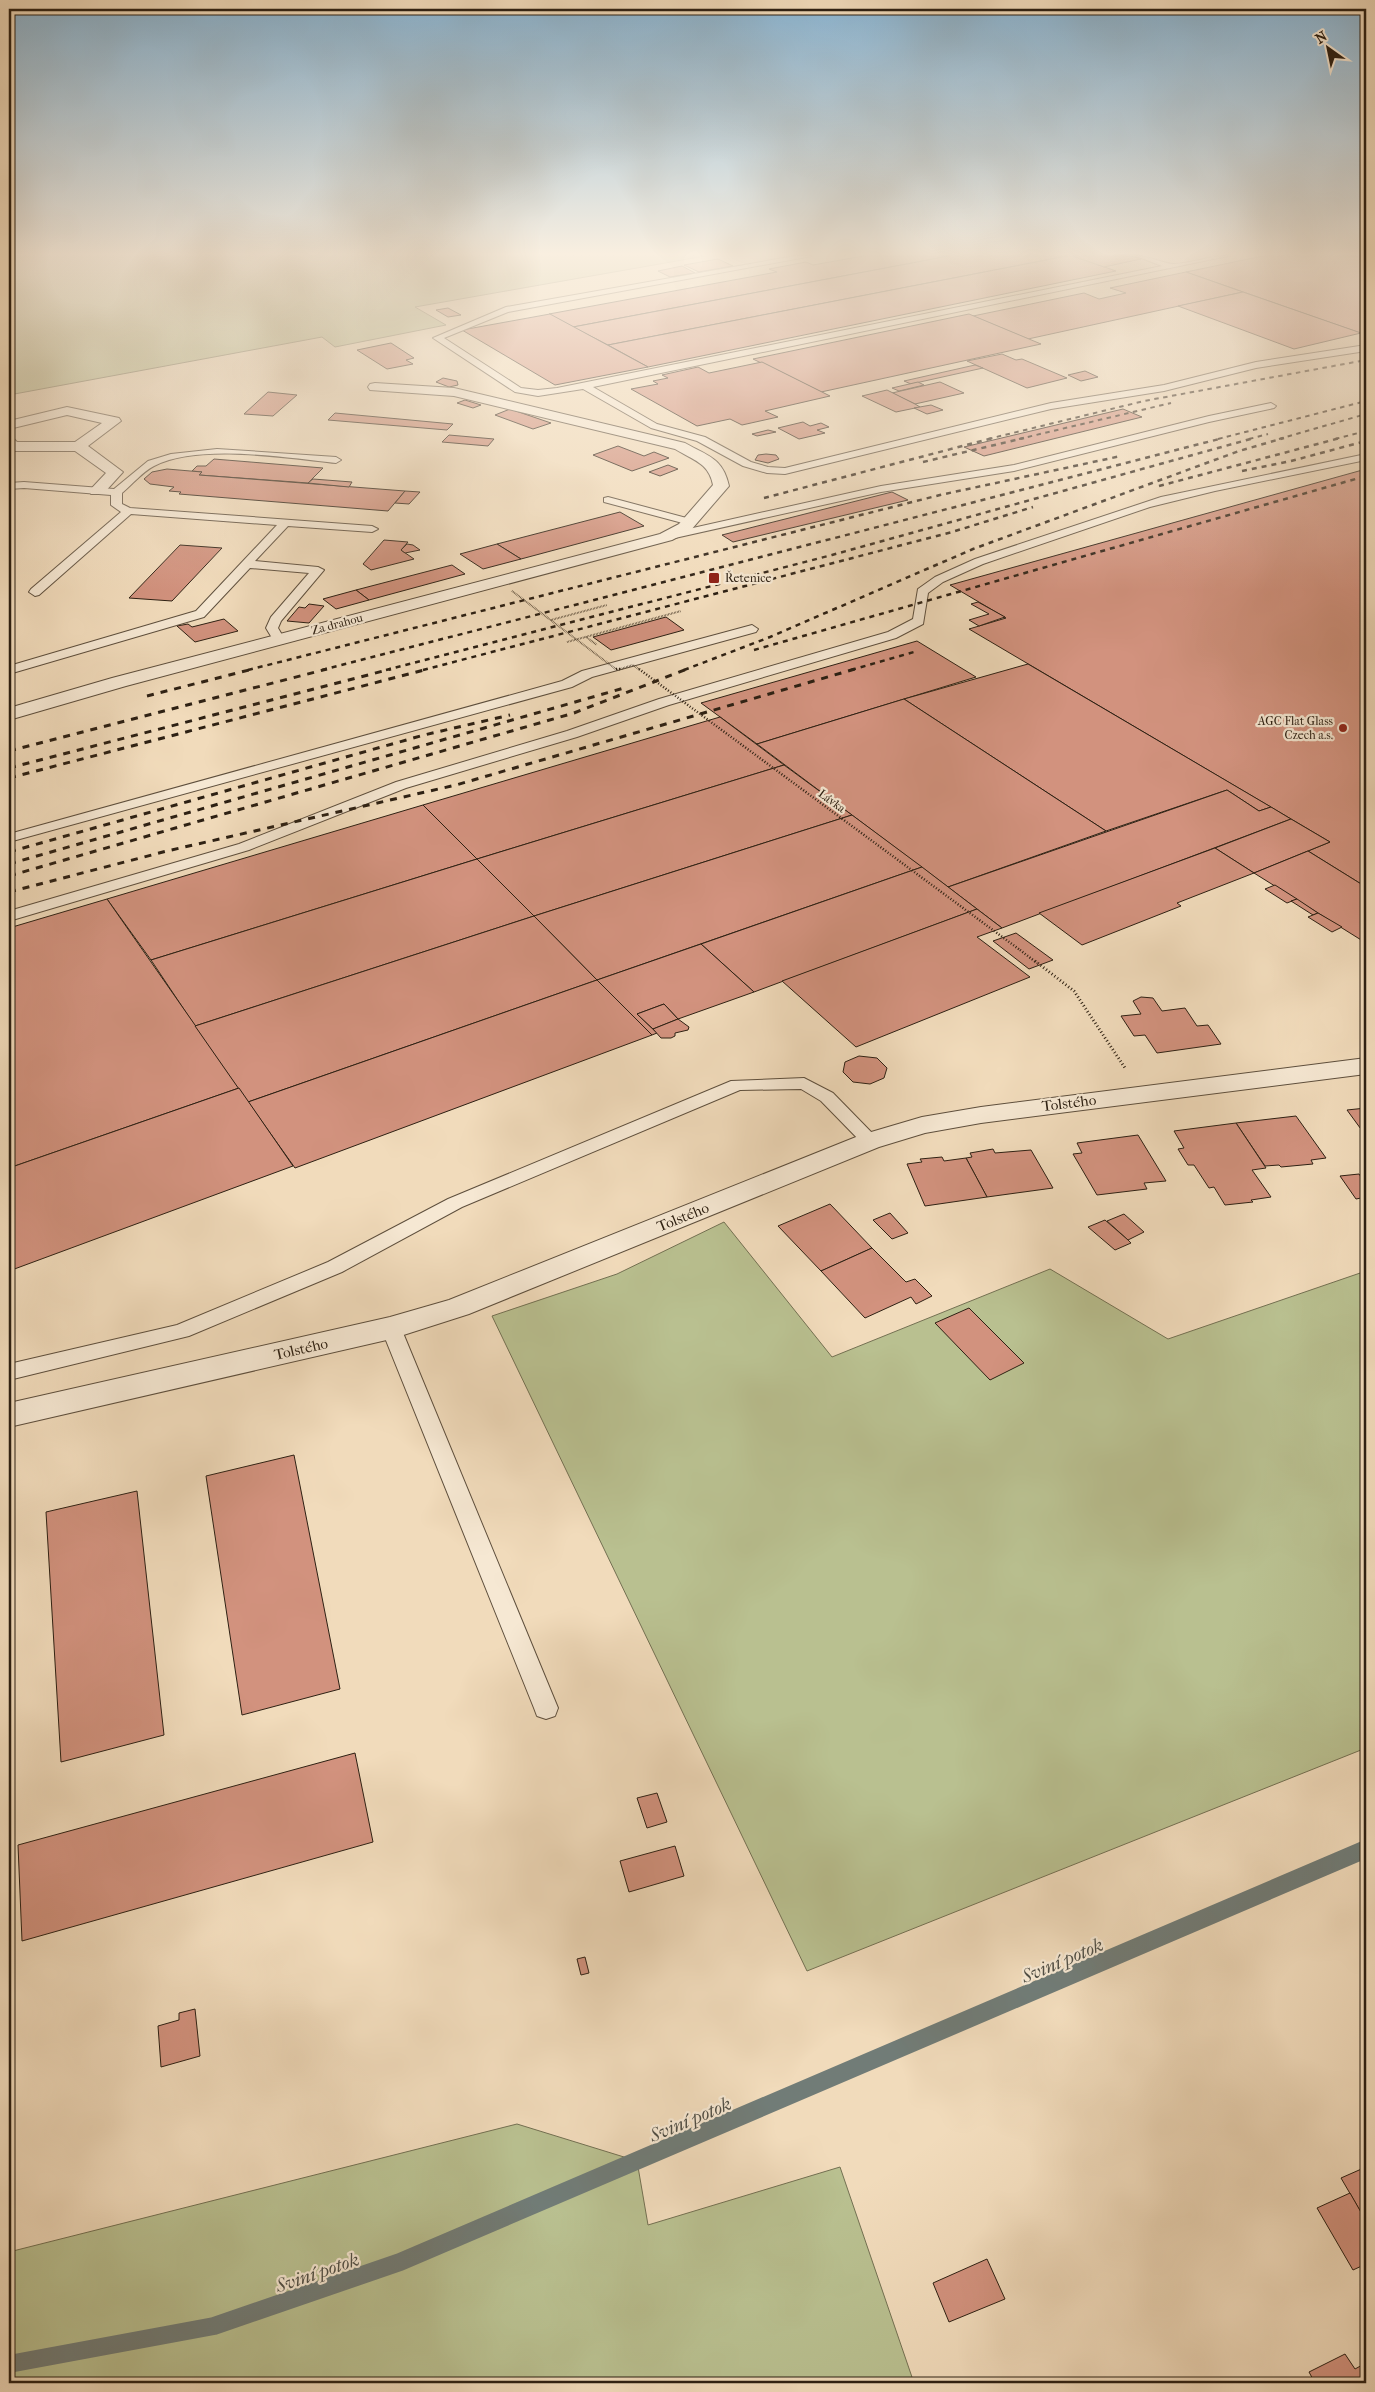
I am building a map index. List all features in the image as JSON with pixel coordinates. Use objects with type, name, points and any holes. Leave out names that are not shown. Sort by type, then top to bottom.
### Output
[{"type":"street","points":[[375,387],[454,392],[498,401]]},
{"type":"street","name":"Za drahou","points":[[9,714],[119,682],[666,537],[690,522],[721,486],[718,471],[703,458],[690,451],[667,443],[498,401]]},
{"type":"street","points":[[9,425],[66,412],[114,421],[78,446],[12,447],[9,442]]},
{"type":"street","points":[[78,446],[115,472],[97,491]]},
{"type":"street","name":"Tolstého","points":[[9,1415],[391,1328],[458,1307],[870,1141],[932,1123],[1366,1066]]},
{"type":"lane","points":[[483,368],[518,390],[538,393],[585,386],[676,368]]},
{"type":"lane","points":[[585,386],[654,426],[701,438],[747,464],[767,470],[785,471],[1051,406],[1164,388],[1249,368]]},
{"type":"lane","points":[[498,401],[518,390]]},
{"type":"lane","points":[[666,537],[881,489],[1014,468],[1209,419],[1271,406]]},
{"type":"lane","points":[[9,486],[24,485],[117,492],[152,463],[180,456],[230,452],[336,460]]},
{"type":"lane","points":[[9,916],[244,846],[401,785],[572,734],[664,702],[892,635],[919,621],[922,592],[934,581],[989,558],[1108,516],[1165,499],[1366,457]]},
{"type":"lane","points":[[117,492],[116,505],[128,511],[372,529]]},
{"type":"lane","points":[[608,500],[690,522]]},
{"type":"lane","points":[[36,592],[128,511]]},
{"type":"lane","points":[[9,670],[200,614],[284,524]]},
{"type":"lane","points":[[246,564],[318,570],[275,620],[272,628],[279,640]]},
{"type":"lane","points":[[9,838],[567,684],[587,674],[752,630]]},
{"type":"lane","points":[[9,1372],[182,1331],[335,1268],[455,1203],[737,1085],[804,1083],[827,1097],[870,1141]]},
{"type":"lane","points":[[391,1328],[546,1708]]},
{"type":"path","points":[[512,591],[551,620],[607,605]]},
{"type":"path","points":[[567,642],[681,611]]},
{"type":"path","name":"Lávka","points":[[551,620],[617,670],[633,665],[1020,950],[1074,992],[1143,1094]]},
{"type":"green space","points":[[9,368],[157,368],[9,395]]},
{"type":"green space","points":[[724,1222],[832,1357],[1050,1269],[1168,1339],[1366,1271],[1366,1748],[807,1971],[492,1316],[617,1274]]},
{"type":"green space","points":[[517,2124],[637,2161],[648,2225],[840,2167],[914,2383],[9,2383],[9,2252]]},
{"type":"building","points":[[526,368],[645,368],[555,385]]},
{"type":"building","points":[[695,368],[709,373],[735,368],[773,368],[830,396],[765,411],[778,417],[742,425],[730,419],[697,426],[631,389],[658,384],[653,381],[668,378],[662,375]]},
{"type":"building","points":[[771,368],[933,368],[821,392]]},
{"type":"building","points":[[963,368],[983,368],[911,384],[904,381]]},
{"type":"building","points":[[982,368],[1042,368],[1067,378],[1027,388]]},
{"type":"building","points":[[1085,371],[1098,377],[1081,381],[1068,375]]},
{"type":"building","points":[[443,378],[457,381],[458,385],[449,387],[436,382]]},
{"type":"building","points":[[918,382],[924,385],[899,391],[892,388]]},
{"type":"building","points":[[940,382],[964,393],[915,404],[892,393]]},
{"type":"building","points":[[887,390],[920,407],[896,412],[862,396]]},
{"type":"building","points":[[268,392],[297,395],[273,416],[244,414]]},
{"type":"building","points":[[465,400],[481,405],[473,408],[457,403]]},
{"type":"building","points":[[931,405],[943,410],[927,414],[914,408]]},
{"type":"building","points":[[510,409],[551,423],[533,429],[495,415]]},
{"type":"building","points":[[1123,409],[1142,417],[984,456],[964,447]]},
{"type":"building","points":[[335,413],[453,424],[447,430],[328,420]]},
{"type":"building","points":[[803,422],[810,426],[821,423],[829,427],[817,430],[825,433],[799,439],[778,428]]},
{"type":"building","points":[[768,430],[776,432],[757,436],[752,434]]},
{"type":"building","points":[[449,435],[494,439],[488,446],[442,442]]},
{"type":"building","points":[[618,446],[644,456],[654,452],[669,458],[632,471],[593,455]]},
{"type":"building","points":[[758,455],[776,455],[779,459],[768,463],[755,460]]},
{"type":"building","points":[[214,459],[323,468],[308,483],[199,475],[202,472],[192,471],[197,466],[206,466]]},
{"type":"building","points":[[668,465],[678,469],[660,476],[649,472]]},
{"type":"building","points":[[167,469],[202,472],[199,475],[405,491],[388,511],[179,494],[181,492],[169,491],[174,487],[150,484],[144,479],[152,472]]},
{"type":"building","points":[[1366,469],[1366,887],[1308,851],[1330,842],[969,629],[1006,618],[950,585]]},
{"type":"building","points":[[313,479],[352,482],[349,487],[308,483]]},
{"type":"building","points":[[405,491],[420,492],[409,504],[395,503]]},
{"type":"building","points":[[892,492],[908,500],[733,542],[722,535]]},
{"type":"building","points":[[620,512],[644,526],[521,559],[497,544]]},
{"type":"building","points":[[384,540],[408,542],[401,550],[414,559],[371,570],[363,564]]},
{"type":"building","points":[[407,544],[413,545],[420,550],[405,553],[401,550]]},
{"type":"building","points":[[497,544],[521,559],[483,569],[460,554]]},
{"type":"building","points":[[180,545],[222,548],[172,601],[129,598]]},
{"type":"building","points":[[452,565],[465,574],[369,600],[356,590]]},
{"type":"building","points":[[356,590],[369,600],[336,609],[323,599]]},
{"type":"building","points":[[978,602],[1005,617],[979,626],[969,620],[989,614],[971,604]]},
{"type":"building","points":[[309,604],[324,606],[309,623],[287,621],[299,607],[305,608]]},
{"type":"building","points":[[666,617],[684,630],[611,650],[593,637]]},
{"type":"building","points":[[224,619],[238,631],[195,642],[177,626],[188,624],[192,627]]},
{"type":"building","points":[[917,641],[976,677],[757,744],[701,703]]},
{"type":"building","points":[[1028,664],[1271,807],[1259,811],[1227,790],[1106,831],[904,699]]},
{"type":"building","points":[[904,699],[1106,831],[948,887],[757,744]]},
{"type":"building","points":[[720,717],[784,765],[477,859],[423,805]]},
{"type":"building","points":[[784,765],[852,815],[534,916],[477,859]]},
{"type":"building","points":[[1227,790],[1259,811],[1271,807],[1291,819],[1002,928],[948,887]]},
{"type":"building","points":[[423,805],[477,859],[151,960],[107,899]]},
{"type":"building","points":[[852,815],[922,867],[597,980],[534,916]]},
{"type":"building","points":[[1291,819],[1330,842],[1254,873],[1215,848]]},
{"type":"building","points":[[1215,848],[1254,873],[1177,903],[1181,906],[1082,945],[1039,913]]},
{"type":"building","points":[[1308,851],[1366,887],[1366,943],[1254,873]]},
{"type":"building","points":[[477,859],[534,916],[195,1026],[151,960]]},
{"type":"building","points":[[922,867],[977,909],[754,992],[701,944]]},
{"type":"building","points":[[1275,885],[1297,899],[1287,903],[1265,889]]},
{"type":"building","points":[[107,899],[239,1088],[9,1168],[9,928]]},
{"type":"building","points":[[1297,899],[1318,913],[1313,915],[1291,901]]},
{"type":"building","points":[[977,909],[1002,928],[977,937],[1030,977],[856,1047],[782,981]]},
{"type":"building","points":[[1318,913],[1342,927],[1332,932],[1308,917]]},
{"type":"building","points":[[534,916],[597,980],[248,1102],[195,1026]]},
{"type":"building","points":[[1016,933],[1053,960],[1029,969],[993,941]]},
{"type":"building","points":[[701,944],[754,992],[678,1019],[664,1004],[637,1014],[657,1033],[652,1035],[597,980]]},
{"type":"building","points":[[597,980],[652,1035],[295,1168],[248,1102]]},
{"type":"building","points":[[1141,997],[1153,998],[1162,1011],[1185,1008],[1197,1026],[1208,1025],[1221,1044],[1157,1053],[1145,1035],[1134,1036],[1121,1016],[1141,1014],[1133,1001]]},
{"type":"building","points":[[664,1004],[678,1019],[653,1029],[637,1014]]},
{"type":"building","points":[[678,1019],[689,1027],[688,1030],[675,1033],[675,1036],[671,1038],[661,1038],[653,1029]]},
{"type":"building","points":[[859,1056],[877,1058],[887,1068],[884,1078],[870,1084],[853,1082],[843,1072],[845,1062]]},
{"type":"building","points":[[239,1088],[293,1166],[9,1271],[9,1168]]},
{"type":"building","points":[[1366,1108],[1366,1136],[1347,1110]]},
{"type":"building","points":[[1296,1116],[1326,1158],[1311,1160],[1313,1164],[1281,1167],[1279,1165],[1265,1166],[1236,1123]]},
{"type":"building","points":[[1236,1123],[1266,1168],[1252,1170],[1271,1197],[1251,1200],[1253,1202],[1225,1205],[1214,1187],[1209,1188],[1194,1165],[1188,1165],[1178,1149],[1184,1148],[1174,1131]]},
{"type":"building","points":[[1138,1135],[1166,1181],[1144,1183],[1147,1189],[1097,1195],[1073,1154],[1082,1153],[1077,1143]]},
{"type":"building","points":[[993,1149],[995,1153],[1031,1150],[1053,1188],[987,1197],[966,1158],[972,1157],[970,1153]]},
{"type":"building","points":[[942,1157],[944,1161],[966,1158],[987,1197],[925,1206],[907,1164],[922,1162],[920,1159]]},
{"type":"building","points":[[1359,1174],[1366,1184],[1366,1197],[1356,1199],[1340,1176]]},
{"type":"building","points":[[830,1204],[872,1248],[821,1271],[778,1226]]},
{"type":"building","points":[[890,1213],[908,1233],[892,1239],[873,1220]]},
{"type":"building","points":[[1124,1214],[1144,1232],[1128,1240],[1107,1221]]},
{"type":"building","points":[[1105,1220],[1131,1243],[1115,1250],[1088,1227]]},
{"type":"building","points":[[872,1248],[906,1282],[915,1279],[932,1296],[916,1304],[911,1297],[865,1318],[821,1271]]},
{"type":"building","points":[[969,1308],[1024,1363],[990,1380],[935,1323]]},
{"type":"building","points":[[294,1455],[340,1689],[242,1715],[206,1476]]},
{"type":"building","points":[[137,1491],[164,1735],[61,1762],[46,1512]]},
{"type":"building","points":[[355,1753],[373,1842],[22,1941],[18,1845]]},
{"type":"building","points":[[657,1793],[667,1822],[647,1828],[637,1798]]},
{"type":"building","points":[[675,1846],[684,1876],[629,1892],[620,1861]]},
{"type":"building","points":[[585,1957],[589,1973],[581,1975],[577,1959]]},
{"type":"building","points":[[195,2009],[200,2056],[161,2067],[158,2026],[179,2020],[179,2013]]},
{"type":"building","points":[[1366,2167],[1366,2221],[1341,2178]]},
{"type":"building","points":[[1350,2193],[1366,2221],[1366,2264],[1353,2270],[1317,2208]]},
{"type":"building","points":[[987,2259],[1005,2299],[949,2322],[933,2283]]},
{"type":"building","points":[[1345,2354],[1355,2369],[1366,2363],[1366,2383],[1315,2383],[1309,2372]]},
{"type":"waterway","name":"Sviní potok","points":[[9,2364],[214,2326],[400,2262],[1366,1849]]},
{"type":"railway","points":[[988,439],[1144,401],[1325,368]]},
{"type":"railway","points":[[1218,439],[1366,401]]},
{"type":"railway","points":[[1019,439],[1171,403]]},
{"type":"railway","points":[[1279,439],[1366,414]]},
{"type":"railway","points":[[1335,439],[1366,431]]},
{"type":"railway","points":[[1249,439],[1268,434]]},
{"type":"railway","points":[[764,498],[993,438]]},
{"type":"railway","points":[[923,462],[1024,438]]},
{"type":"railway","points":[[322,670],[1223,438]]},
{"type":"railway","points":[[386,670],[832,555],[1254,438]]},
{"type":"railway","points":[[684,670],[770,637],[973,549],[1239,451],[1284,438]]},
{"type":"railway","points":[[1159,486],[1340,438]]},
{"type":"railway","points":[[1242,471],[1291,461],[1366,441]]},
{"type":"railway","points":[[248,670],[940,495],[1121,456]]},
{"type":"railway","points":[[754,650],[1366,476]]},
{"type":"railway","points":[[423,670],[952,532],[1033,507]]},
{"type":"railway","points":[[851,670],[914,652]]},
{"type":"railway","points":[[147,696],[253,669]]},
{"type":"railway","points":[[9,751],[327,669]]},
{"type":"railway","points":[[9,768],[391,669]]},
{"type":"railway","points":[[9,778],[428,669]]},
{"type":"railway","points":[[9,876],[574,713],[687,669]]},
{"type":"railway","points":[[9,892],[167,851],[456,785],[855,669]]},
{"type":"railway","points":[[9,864],[624,688]]},
{"type":"railway","points":[[9,852],[424,735],[510,715]]},
{"type":"place","name":"Řetenice","points":[[714,578]]},
{"type":"place","name":"AGC Flat Glass Czech a.s.","points":[[1343,728]]}]
